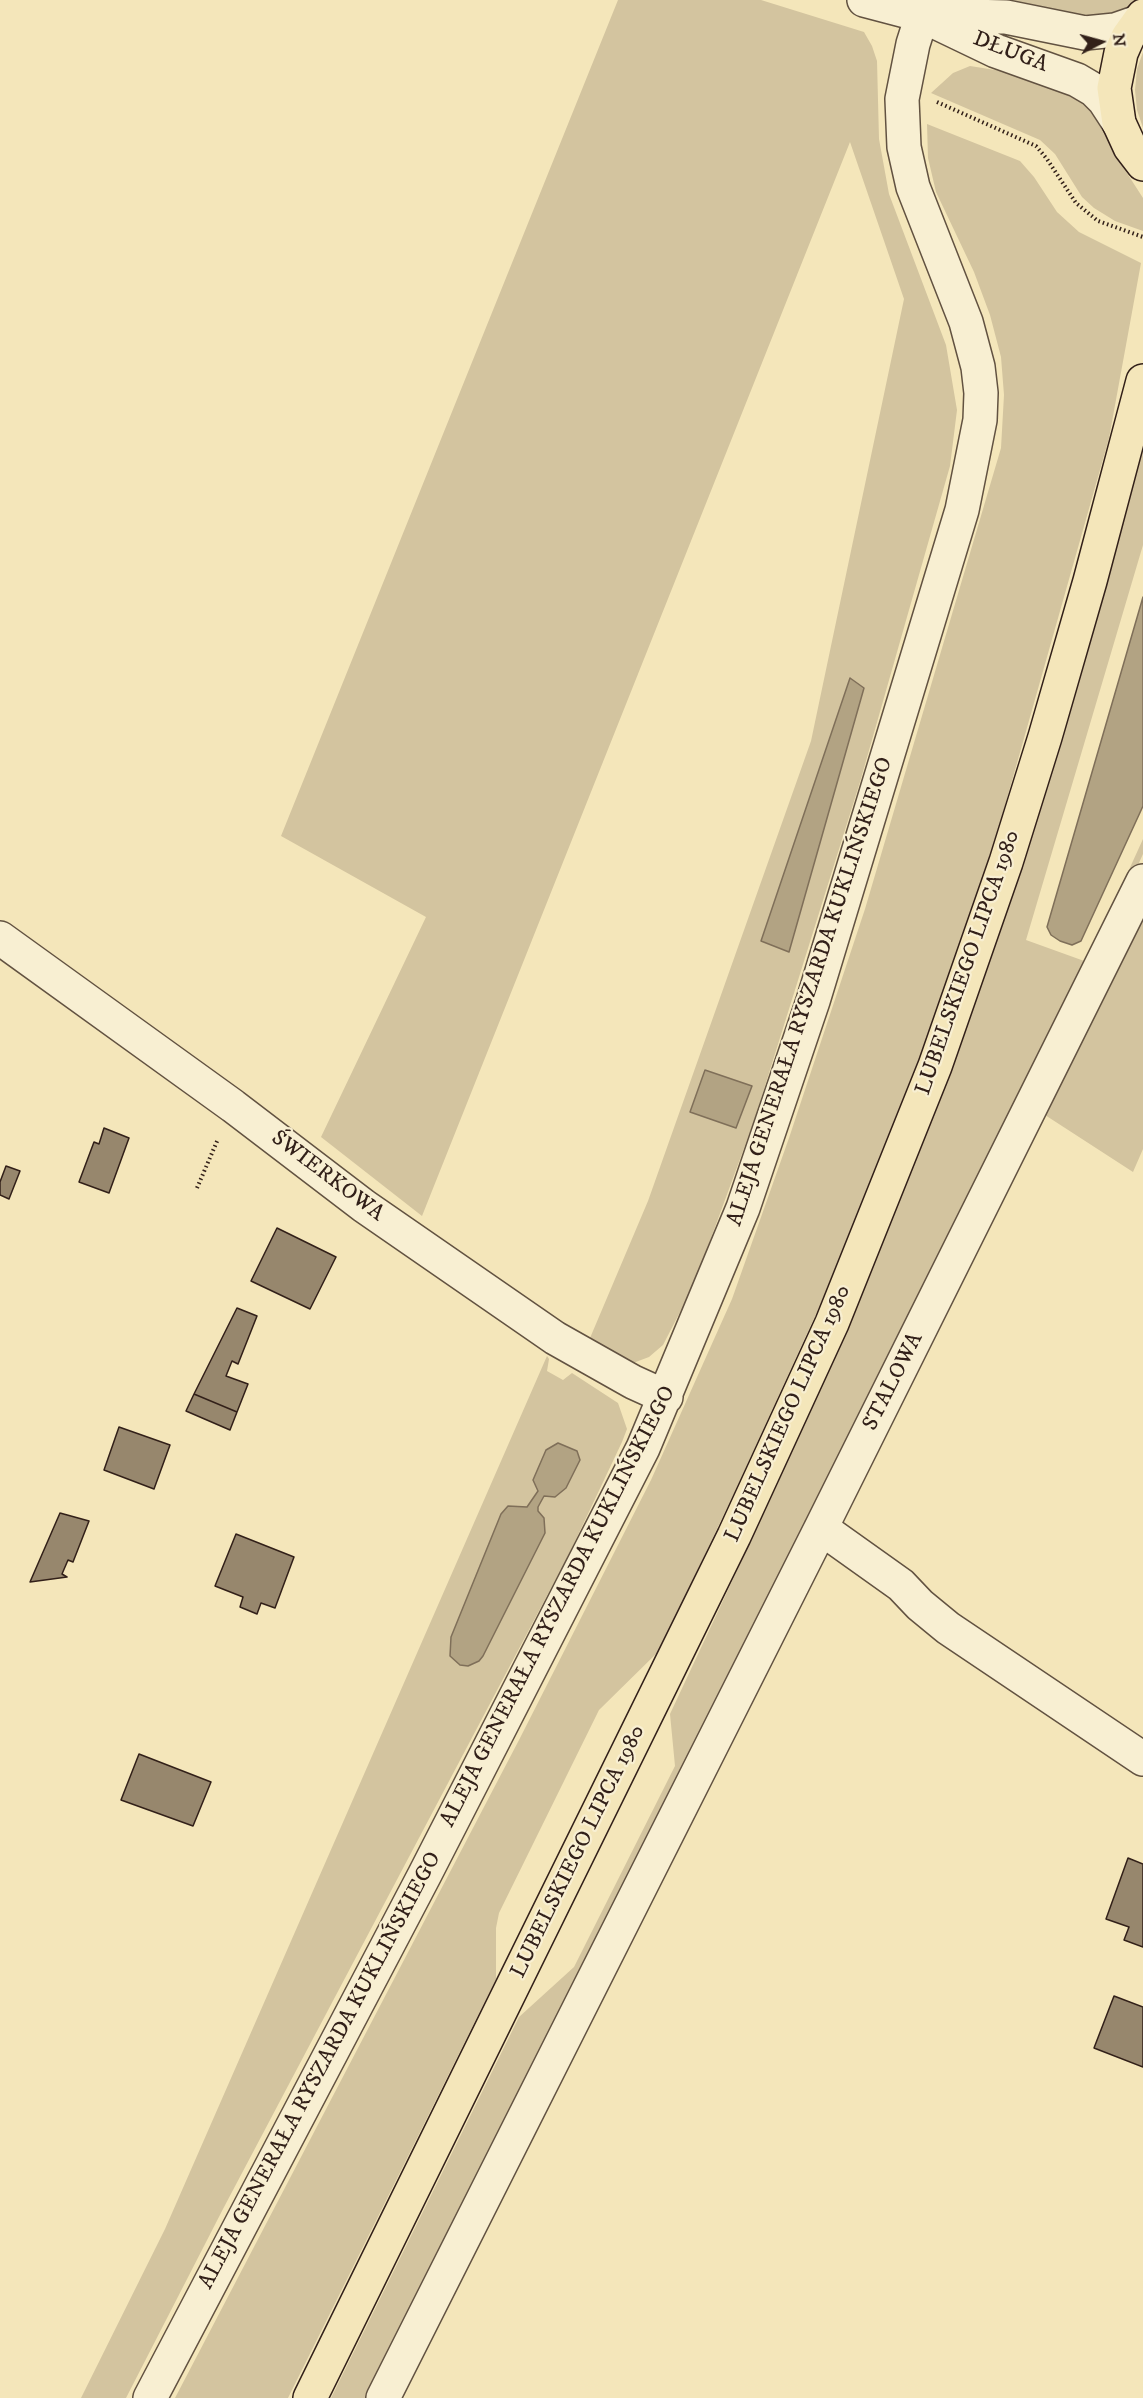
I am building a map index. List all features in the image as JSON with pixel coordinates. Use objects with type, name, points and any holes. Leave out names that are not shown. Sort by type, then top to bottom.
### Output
[{"type":"main road","points":[[1140,19],[1128,37],[1116,70],[1114,88],[1119,123],[1130,147],[1143,164]]},
{"type":"main road","name":"LUBELSKIEGO LIPCA 1980","points":[[310,2398],[719,1568],[832,1323],[931,1076],[1006,862],[1084,602],[1143,381]]},
{"type":"street","name":"DŁUGA","points":[[864,0],[1006,17],[1085,33],[1114,30],[1140,19]]},
{"type":"street","name":"DŁUGA","points":[[924,7],[996,51],[1077,80],[1094,90],[1104,100],[1119,123]]},
{"type":"street","name":"ALEJA GENERAŁA RYSZARDA KUKLIŃSKIEGO","points":[[150,2398],[424,1876],[638,1458],[666,1397],[743,1208],[813,1001],[962,510],[980,420],[981,393],[978,367],[966,322],[913,187],[904,147],[902,104],[904,87],[924,7]]},
{"type":"street","name":"STALOWA","points":[[383,2398],[821,1528],[1143,881]]},
{"type":"street","name":"ŚWIERKOWA","points":[[0,939],[233,1106],[364,1206],[555,1338],[633,1382],[666,1397]]},
{"type":"street","points":[[821,1528],[901,1585],[920,1605],[948,1628],[1143,1759]]},
{"type":"path","points":[[904,87],[1036,146],[1076,203],[1090,215],[1098,221],[1143,237]]},
{"type":"path","points":[[197,1188],[233,1106]]},
{"type":"shaded area","points":[[618,0],[761,0],[864,32],[877,61],[879,139],[889,194],[946,345],[957,410],[950,466],[860,782],[754,1121],[693,1287],[663,1345],[649,1357],[633,1363],[617,1358],[590,1338],[648,1201],[811,741],[904,299],[850,142],[422,1216],[321,1137],[426,917],[281,836]]},
{"type":"shaded area","points":[[984,0],[1140,0],[1130,8],[1101,20]]},
{"type":"shaded area","points":[[1143,52],[1143,128],[1137,110],[1135,90],[1137,69]]},
{"type":"shaded area","points":[[970,66],[1008,72],[1076,97],[1094,110],[1116,156],[1143,198],[1143,231],[1115,221],[1094,208],[1082,197],[1055,154],[1040,140],[931,93],[953,73]]},
{"type":"shaded area","points":[[927,124],[1020,161],[1034,177],[1057,212],[1079,232],[1141,263],[1109,438],[1002,816],[947,993],[821,1303],[735,1491],[659,1651],[599,1710],[499,1913],[496,1928],[496,1979],[288,2398],[175,2398],[519,1740],[651,1480],[732,1299],[789,1138],[865,909],[1001,448],[1004,395],[1001,357],[990,315],[974,272],[936,192],[928,158]]},
{"type":"shaded area","points":[[1143,448],[1143,545],[1026,940],[1087,962],[1143,839],[1143,854],[1091,968],[367,2398],[331,2398],[519,2017],[574,1967],[675,1766],[670,1714],[778,1483],[903,1190],[958,1053],[1042,802]]},
{"type":"shaded area","points":[[1143,597],[1143,806],[1081,941],[1072,945],[1051,935],[1047,927]]},
{"type":"shaded area","points":[[850,678],[864,688],[789,952],[761,941]]},
{"type":"shaded area","points":[[1143,911],[1143,1149],[1133,1172],[1045,1115]]},
{"type":"shaded area","points":[[705,1070],[752,1086],[736,1128],[690,1112]]},
{"type":"shaded area","points":[[547,1356],[549,1359],[547,1371],[563,1380],[572,1373],[618,1403],[627,1429],[622,1442],[569,1554],[223,2209],[126,2398],[81,2398],[165,2229]]},
{"type":"shaded area","points":[[558,1443],[577,1451],[580,1460],[566,1488],[555,1497],[544,1496],[538,1507],[538,1511],[544,1518],[545,1533],[483,1656],[479,1661],[468,1666],[460,1665],[450,1656],[451,1637],[501,1514],[508,1506],[527,1507],[538,1491],[533,1480],[546,1450]]},
{"type":"building","points":[[104,1128],[129,1138],[109,1193],[79,1182],[94,1142],[99,1144]]},
{"type":"building","points":[[6,1166],[20,1171],[9,1199],[0,1195],[0,1182]]},
{"type":"building","points":[[277,1228],[336,1257],[310,1309],[251,1281]]},
{"type":"building","points":[[237,1308],[257,1316],[238,1364],[232,1361],[226,1376],[248,1384],[237,1412],[194,1394]]},
{"type":"building","points":[[194,1394],[237,1412],[230,1430],[186,1411]]},
{"type":"building","points":[[119,1427],[170,1445],[154,1489],[104,1470]]},
{"type":"building","points":[[60,1513],[89,1521],[73,1562],[68,1560],[62,1574],[67,1577],[30,1582]]},
{"type":"building","points":[[236,1534],[294,1557],[275,1608],[261,1603],[257,1614],[240,1607],[243,1597],[215,1586]]},
{"type":"building","points":[[139,1754],[211,1782],[193,1826],[121,1800]]},
{"type":"building","points":[[1128,1858],[1143,1864],[1143,1947],[1124,1940],[1129,1927],[1106,1919]]},
{"type":"building","points":[[1114,1996],[1143,2007],[1143,2067],[1094,2048]]}]
